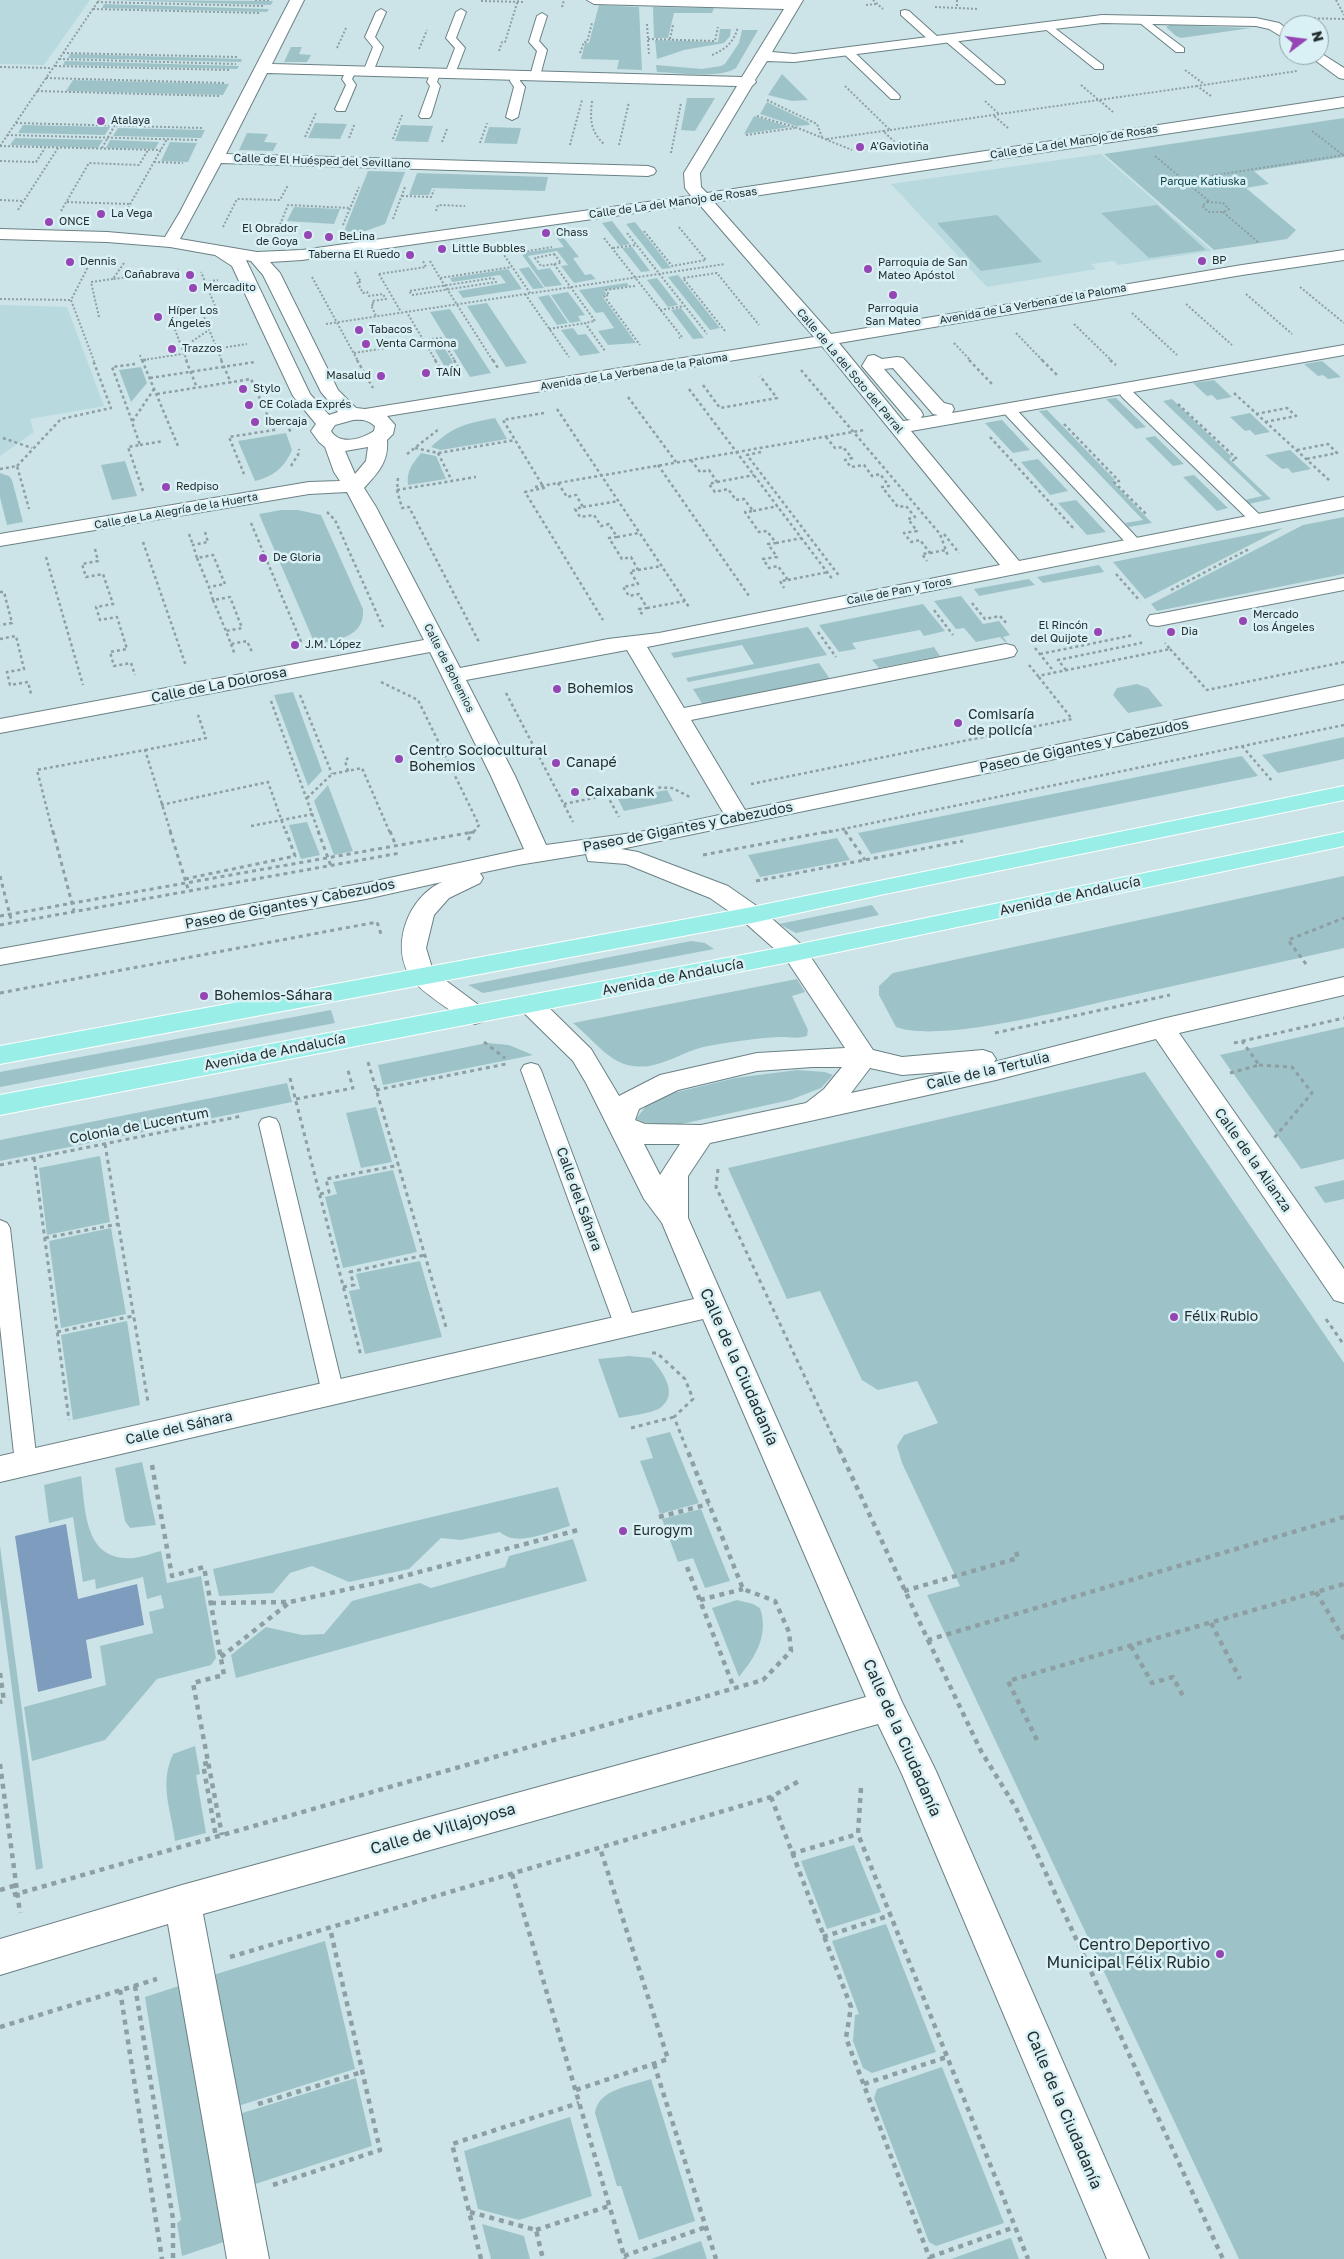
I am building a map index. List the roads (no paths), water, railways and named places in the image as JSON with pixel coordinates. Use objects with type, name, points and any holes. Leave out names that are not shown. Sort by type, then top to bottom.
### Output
[{"type":"main road","points":[[0,1055],[752,915],[880,887],[1344,793]]},
{"type":"main road","name":"Avenida de Andalucía","points":[[0,1105],[477,1027],[530,1004],[795,953],[1344,839]]},
{"type":"street","name":"Calle de El Huésped del Sevillano","points":[[170,242],[216,158],[297,0]]},
{"type":"street","points":[[594,0],[795,3],[749,82],[692,173],[673,164]]},
{"type":"street","points":[[764,56],[794,58],[1102,19],[1256,22],[1274,26],[1279,30]]},
{"type":"street","points":[[1329,65],[1344,75]]},
{"type":"street","points":[[262,68],[749,82]]},
{"type":"street","name":"Calle de La del Manojo de Rosas","points":[[0,234],[220,243],[257,257],[302,255],[701,198],[1344,102]]},
{"type":"street","name":"Calle de El Huésped del Sevillano","points":[[216,158],[648,171]]},
{"type":"street","name":"Calle de La del Soto del Parral","points":[[692,173],[693,188],[701,198],[827,340],[1013,568]]},
{"type":"street","points":[[220,243],[239,263],[302,396],[326,422],[321,431],[323,436],[337,444]]},
{"type":"street","name":"Avenida de La Verbena de la Paloma","points":[[326,422],[336,417],[513,392],[1046,302],[1344,255]]},
{"type":"street","points":[[257,257],[271,273],[330,392],[358,414],[381,420],[385,424],[380,436],[378,458],[372,469],[354,486]]},
{"type":"street","points":[[897,428],[970,415],[1004,400],[1042,402],[1122,392],[1156,382],[1344,350]]},
{"type":"street","points":[[897,362],[943,409],[913,415],[872,364],[897,362]]},
{"type":"street","name":"Avenida de La Verbena de la Paloma","points":[[337,444],[358,445],[422,419],[457,401]]},
{"type":"street","name":"Calle de Bohemios","points":[[337,444],[334,448],[344,472],[354,486],[437,644],[503,776],[528,856]]},
{"type":"street","name":"Calle de La Alegría de la Huerta","points":[[0,540],[309,488],[354,486]]},
{"type":"street","name":"Calle de Pan y Toros","points":[[453,676],[608,646],[634,644],[1344,503]]},
{"type":"street","points":[[1158,620],[1344,584]]},
{"type":"street","name":"Calle de La Dolorosa","points":[[0,726],[437,644]]},
{"type":"street","points":[[634,644],[738,817]]},
{"type":"street","points":[[677,716],[1006,651]]},
{"type":"street","name":"Paseo de Gigantes y Cabezudos","points":[[0,957],[366,891],[528,856],[640,839],[738,817],[1344,692]]},
{"type":"street","points":[[477,1027],[422,976],[413,948],[422,913],[440,892],[528,856],[629,857],[719,892],[752,915],[795,953],[826,997],[864,1057]]},
{"type":"street","name":"Calle de la Tertulia","points":[[1162,1028],[988,1059],[902,1066],[864,1057],[757,1062],[670,1082],[628,1103],[619,1124],[642,1134],[701,1135],[996,1071],[1162,1028],[1344,986]]},
{"type":"street","name":"Calle de la Ciudadanía","points":[[530,1004],[582,1055],[599,1082],[658,1200],[674,1218],[886,1706],[918,1771],[1128,2259]]},
{"type":"street","name":"Calle de la Alianza","points":[[1162,1028],[1344,1292]]},
{"type":"street","name":"Calle de la Tertulia","points":[[813,1111],[834,1096],[864,1057]]},
{"type":"street","name":"Calle de la Ciudadanía","points":[[674,1218],[674,1175],[701,1135]]},
{"type":"street","name":"Calle del Sáhara","points":[[13,1466],[712,1306]]},
{"type":"street","name":"Calle de Villajoyosa","points":[[0,1957],[182,1902],[886,1706]]},
{"type":"street","points":[[182,1902],[223,2114],[248,2259]]},
{"type":"lane","points":[[368,72],[378,47],[370,37],[381,12]]},
{"type":"lane","points":[[450,74],[460,48],[452,38],[461,12]]},
{"type":"lane","points":[[905,13],[1000,82]]},
{"type":"lane","points":[[535,76],[542,50],[534,42],[542,16]]},
{"type":"lane","points":[[1144,21],[1180,50]]},
{"type":"lane","points":[[1048,26],[1099,67]]},
{"type":"lane","points":[[847,51],[895,97]]},
{"type":"lane","points":[[341,109],[351,85],[347,80],[351,71]]},
{"type":"lane","points":[[425,116],[435,86],[432,82],[435,74]]},
{"type":"lane","points":[[512,117],[520,87],[515,81],[516,76]]},
{"type":"lane","points":[[1122,392],[1256,520]]},
{"type":"lane","points":[[1004,400],[1135,544]]},
{"type":"lane","name":"Calle del Sáhara","points":[[531,1070],[626,1327]]},
{"type":"lane","points":[[259,1119],[333,1393]]},
{"type":"lane","name":"Calle del Sáhara","points":[[0,1228],[13,1466]]},
{"type":"place","name":"Atalaya","points":[[101,121]]},
{"type":"place","name":"A'Gaviotiña","points":[[860,147]]},
{"type":"place","name":"La Vega","points":[[101,214]]},
{"type":"place","name":"ONCE","points":[[49,222]]},
{"type":"place","name":"Chass","points":[[546,233]]},
{"type":"place","name":"El Obrador de Goya","points":[[308,235]]},
{"type":"place","name":"BeLina","points":[[329,237]]},
{"type":"place","name":"Little Bubbles","points":[[442,249]]},
{"type":"place","name":"Taberna El Ruedo","points":[[410,255]]},
{"type":"place","name":"BP","points":[[1202,261]]},
{"type":"place","name":"Dennis","points":[[70,262]]},
{"type":"place","name":"Parroquia de San Mateo Apóstol","points":[[868,269]]},
{"type":"place","name":"Cañabrava","points":[[190,275]]},
{"type":"place","name":"Mercadito","points":[[193,288]]},
{"type":"place","name":"Parroquia San Mateo","points":[[893,295]]},
{"type":"place","name":"Híper Los Ángeles","points":[[158,317]]},
{"type":"place","name":"Tabacos","points":[[359,330]]},
{"type":"place","name":"Venta Carmona","points":[[366,344]]},
{"type":"place","name":"Trazzos","points":[[172,349]]},
{"type":"place","name":"TAÍN","points":[[426,373]]},
{"type":"place","name":"Masalud","points":[[381,376]]},
{"type":"place","name":"Stylo","points":[[243,389]]},
{"type":"place","name":"CE Colada Exprés","points":[[249,405]]},
{"type":"place","name":"Ibercaja","points":[[255,422]]},
{"type":"place","name":"Redpiso","points":[[166,487]]},
{"type":"place","name":"De Gloria","points":[[263,558]]},
{"type":"place","name":"Mercado los Ángeles","points":[[1243,621]]},
{"type":"place","name":"El Rincón del Quijote","points":[[1098,632]]},
{"type":"place","name":"Dia","points":[[1171,632]]},
{"type":"place","name":"J.M. López","points":[[295,645]]},
{"type":"place","name":"Bohemios","points":[[557,689]]},
{"type":"place","name":"Comisaría de policía","points":[[958,723]]},
{"type":"place","name":"Centro Sociocultural Bohemios","points":[[399,759]]},
{"type":"place","name":"Canapé","points":[[556,763]]},
{"type":"place","name":"Caixabank","points":[[575,792]]},
{"type":"place","name":"Bohemios-Sáhara","points":[[204,996]]},
{"type":"place","name":"Félix Rubio","points":[[1174,1317]]},
{"type":"place","name":"Eurogym","points":[[623,1531]]},
{"type":"place","name":"Centro Deportivo Municipal Félix Rubio","points":[[1220,1954]]},
{"type":"park label","name":"Parque Katiuska","points":[[1203,182]]}]
